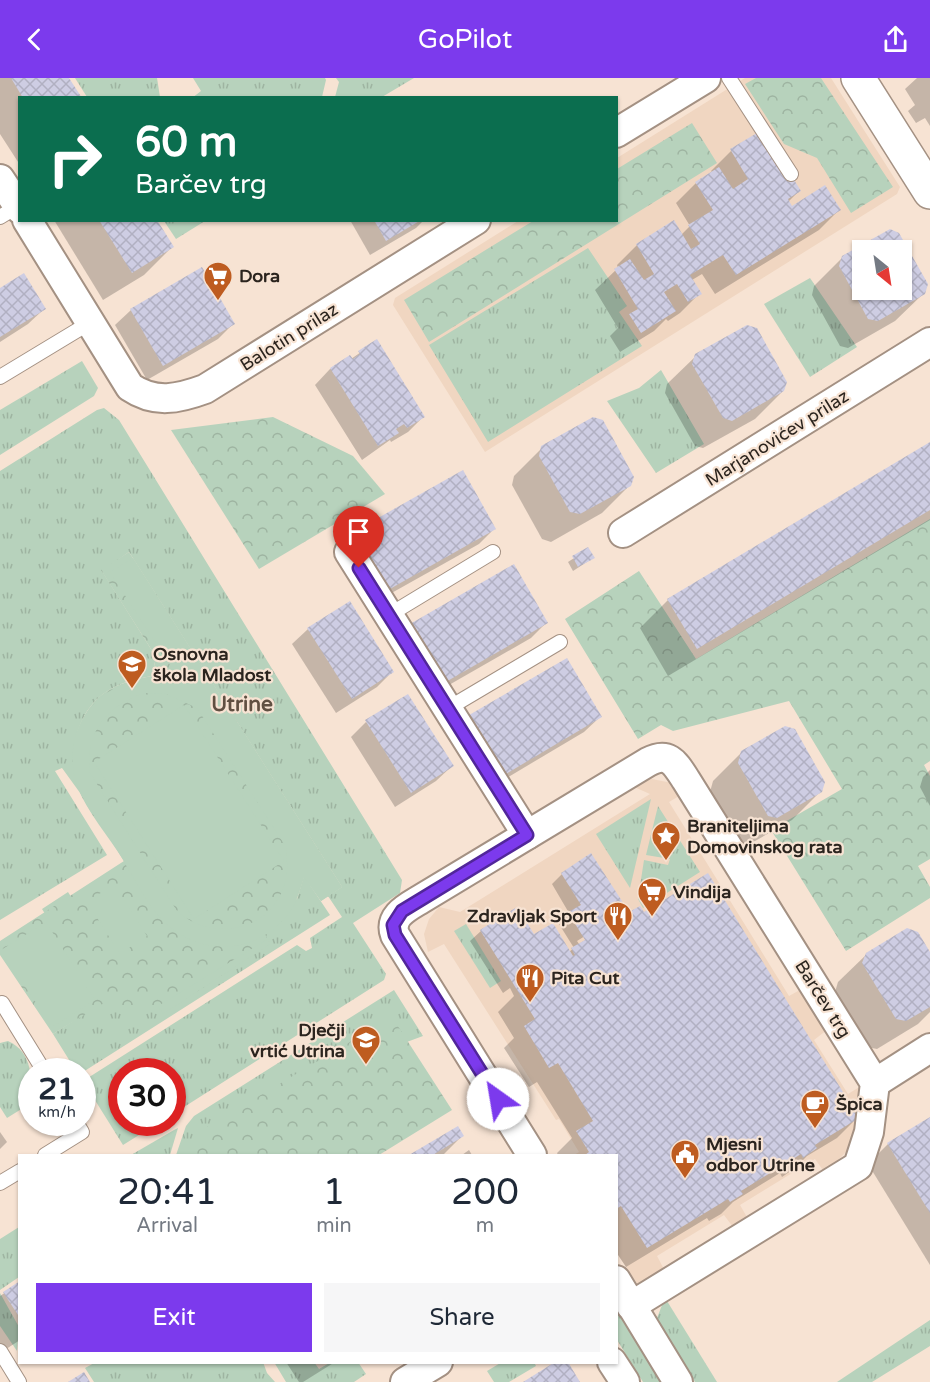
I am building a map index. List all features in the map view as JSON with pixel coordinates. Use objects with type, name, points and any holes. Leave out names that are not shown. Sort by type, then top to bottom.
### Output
[{"type":"street","points":[[618,132],[706,78]]},
{"type":"street","points":[[858,78],[930,192]]},
{"type":"street","name":"Balotin prilaz","points":[[0,179],[16,213]]},
{"type":"street","name":"Balotin prilaz","points":[[22,222],[91,322],[130,387],[144,397],[162,400],[186,396],[205,389],[473,222]]},
{"type":"street","name":"Marjanovićev prilaz","points":[[623,533],[930,342]]},
{"type":"street","points":[[349,552],[527,835]]},
{"type":"street","name":"Barčev trg","points":[[531,1154],[395,935],[393,925],[402,911],[658,757],[673,760],[875,1083]]},
{"type":"street","points":[[631,1306],[858,1167],[869,1132],[875,1083],[930,1048]]},
{"type":"street","points":[[618,1283],[678,1382]]},
{"type":"street","points":[[405,1382],[435,1364]]},
{"type":"street","points":[[613,1364],[625,1382]]},
{"type":"lane","points":[[729,78],[791,174]]},
{"type":"lane","points":[[0,377],[91,322]]},
{"type":"lane","points":[[389,615],[493,552]]},
{"type":"lane","points":[[447,709],[560,642]]},
{"type":"lane","points":[[2,1003],[36,1058]]},
{"type":"lane","points":[[47,1154],[75,1136]]},
{"type":"lane","points":[[0,1184],[18,1172]]},
{"type":"lane","points":[[0,1351],[19,1382]]},
{"type":"shaded area","points":[[745,78],[831,78],[900,187],[897,194],[485,452],[393,305],[395,298],[516,222],[618,222],[618,157]]},
{"type":"shaded area","points":[[652,779],[672,783],[684,793],[669,802],[789,996],[807,986],[832,1026],[814,1040],[848,1094],[861,1086],[858,1133],[847,1151],[825,1173],[815,1159],[740,1205],[748,1219],[733,1227],[724,1215],[657,1256],[666,1273],[638,1285],[618,1255],[618,1154],[576,1154],[579,1152],[559,1119],[556,1120],[444,944],[428,952],[424,934],[429,919],[439,907],[460,912],[650,794],[632,786]]},
{"type":"green space","points":[[75,78],[157,78],[160,96],[86,96]]},
{"type":"green space","points":[[193,78],[325,78],[326,80],[322,96],[195,96],[201,91]]},
{"type":"green space","points":[[336,78],[414,78],[384,96],[335,96],[339,82]]},
{"type":"green space","points":[[756,78],[821,78],[893,187],[851,213],[817,158],[784,144],[745,84]]},
{"type":"green space","points":[[692,123],[717,163],[429,342],[404,300],[531,222],[618,222],[618,168]]},
{"type":"green space","points":[[165,222],[203,222],[176,239]]},
{"type":"green space","points":[[588,248],[627,306],[619,312],[642,346],[488,442],[429,345]]},
{"type":"green space","points":[[810,278],[857,347],[810,377],[764,304]]},
{"type":"green space","points":[[82,361],[98,388],[94,396],[0,455],[0,410]]},
{"type":"green space","points":[[661,370],[704,444],[656,473],[607,401],[639,388]]},
{"type":"green space","points":[[104,408],[119,420],[402,880],[400,893],[353,923],[386,974],[384,980],[186,1106],[186,1058],[119,1058],[297,945],[306,951],[312,948],[310,938],[342,917],[328,896],[342,887],[129,552],[102,571],[156,657],[152,676],[127,682],[109,690],[93,704],[85,715],[75,742],[74,756],[74,771],[83,797],[62,768],[55,771],[107,855],[0,920],[0,471],[97,410]]},
{"type":"green space","points":[[273,417],[353,456],[385,494],[259,569],[171,430]]},
{"type":"green space","points":[[930,519],[930,761],[924,765],[930,776],[930,859],[918,866],[930,887],[930,898],[846,951],[771,830],[842,789],[789,701],[673,731],[661,725],[638,739],[565,619],[639,571],[696,659]]},
{"type":"green space","points":[[129,552],[342,887],[321,901],[304,877],[290,909],[280,923],[266,936],[270,944],[163,1014],[102,1004],[53,1034],[0,955],[0,941],[124,861],[81,796],[72,761],[76,735],[87,711],[95,701],[115,687],[152,676],[156,657],[101,570]]},
{"type":"green space","points":[[133,558],[342,887],[321,901],[304,877],[296,901],[288,914],[275,928],[245,944],[211,946],[179,933],[164,922],[144,896],[85,802],[77,784],[73,751],[77,730],[87,713],[100,698],[117,687],[136,680],[157,677],[179,679],[110,572]],"holes":[[[144,693],[166,694],[197,708],[286,847],[287,874],[283,889],[275,904],[251,923],[236,928],[221,929],[190,920],[177,911],[90,773],[91,746],[95,734],[109,713],[131,698]]]},
{"type":"green space","points":[[184,705],[284,861],[194,919],[94,762]]},
{"type":"green space","points":[[651,799],[630,888],[596,834]]},
{"type":"green space","points":[[658,806],[700,872],[643,908],[638,899],[644,860],[668,865],[670,859],[646,855]]},
{"type":"green space","points":[[304,876],[330,915],[96,1064],[96,1058],[68,1058],[53,1034],[101,1003],[42,909],[68,892],[117,969],[297,899]]},
{"type":"green space","points":[[114,884],[147,936],[120,954],[87,902]]},
{"type":"green space","points":[[46,922],[95,1000],[52,1027],[1,950]]},
{"type":"green space","points":[[466,924],[501,981],[490,988],[454,931]]},
{"type":"green space","points":[[268,939],[270,944],[163,1014],[158,1006]]},
{"type":"green space","points":[[394,990],[423,1036],[396,1046],[273,1154],[176,1154],[183,1136],[186,1136],[186,1126],[194,1116]]},
{"type":"green space","name":"Dječji vrtić Utrina","points":[[392,1017],[452,1110],[381,1154],[192,1154],[200,1131]]},
{"type":"green space","points":[[8,1041],[26,1058],[18,1058],[18,1111],[7,1118],[0,1107],[0,1043]]},
{"type":"green space","points":[[108,1065],[108,1121],[96,1102],[96,1073]]},
{"type":"green space","points":[[117,1136],[137,1136],[123,1145]]},
{"type":"green space","points":[[164,1136],[176,1136],[170,1154],[133,1154]]},
{"type":"green space","points":[[18,1228],[18,1278],[0,1290],[0,1239]]},
{"type":"green space","points":[[0,1293],[18,1325],[17,1351],[0,1326]]},
{"type":"green space","points":[[664,1300],[667,1301],[717,1382],[695,1382],[657,1318]]},
{"type":"green space","points":[[618,1313],[661,1382],[643,1382],[618,1342]]},
{"type":"green space","points":[[930,1320],[930,1346],[872,1382],[837,1382]]},
{"type":"green space","points":[[92,1364],[264,1364],[267,1373],[275,1382],[94,1382],[85,1368]]},
{"type":"green space","points":[[275,1364],[315,1364],[319,1369],[328,1364],[359,1364],[366,1374],[354,1382],[286,1382]]},
{"type":"green space","points":[[499,1364],[535,1364],[536,1366],[509,1382],[494,1382],[487,1371]]},
{"type":"building","points":[[11,78],[69,78],[81,96],[22,96]]},
{"type":"building","points":[[757,133],[785,178],[791,175],[801,191],[788,199],[792,206],[825,185],[841,210],[736,275],[723,255],[690,275],[702,294],[688,302],[677,284],[664,292],[676,311],[641,333],[629,314],[638,309],[614,269],[630,259],[644,280],[654,274],[636,244],[674,220],[691,249],[700,244],[688,225],[713,210],[695,182],[719,167],[733,189],[748,179],[730,149]]},
{"type":"building","points":[[100,222],[158,222],[174,247],[132,273]]},
{"type":"building","points":[[375,222],[418,222],[386,241]]},
{"type":"building","points":[[890,229],[899,233],[903,240],[870,240]]},
{"type":"building","points":[[852,250],[852,290],[839,266],[842,256]]},
{"type":"building","points":[[912,256],[928,284],[925,294],[878,321],[868,319],[858,300],[912,300]]},
{"type":"building","points":[[202,267],[235,324],[163,366],[130,309]]},
{"type":"building","points":[[24,273],[46,309],[0,337],[0,288]]},
{"type":"building","points":[[747,325],[757,328],[787,382],[784,391],[732,421],[723,418],[692,364],[695,354]]},
{"type":"building","points":[[377,339],[425,417],[407,428],[404,424],[396,429],[399,433],[378,446],[330,368],[350,355],[353,359],[360,354],[358,351]]},
{"type":"building","points":[[593,417],[603,420],[634,477],[631,486],[580,514],[570,512],[539,456],[541,446]]},
{"type":"building","points":[[930,442],[930,510],[697,649],[667,599]]},
{"type":"building","points":[[463,470],[496,529],[388,590],[355,531]]},
{"type":"building","points":[[588,547],[595,558],[578,567],[572,556]]},
{"type":"building","points":[[514,564],[548,623],[444,683],[410,624]]},
{"type":"building","points":[[350,601],[394,672],[352,699],[307,628]]},
{"type":"building","points":[[567,658],[602,717],[499,778],[464,718]]},
{"type":"building","points":[[408,694],[454,766],[411,793],[365,720]]},
{"type":"building","points":[[785,726],[795,729],[825,782],[822,792],[777,818],[768,816],[738,763],[741,751]]},
{"type":"building","points":[[591,853],[629,912],[640,906],[644,912],[708,873],[859,1118],[815,1145],[817,1148],[803,1158],[801,1154],[741,1191],[743,1194],[730,1202],[728,1199],[647,1248],[621,1206],[618,1208],[618,1154],[586,1154],[589,1152],[576,1131],[593,1121],[558,1063],[549,1068],[524,1026],[535,1019],[480,930],[517,907],[534,934],[553,923],[573,956],[575,955],[571,948],[585,940],[568,912],[581,905],[561,873]]},
{"type":"building","points":[[907,928],[918,932],[930,952],[930,1007],[906,1021],[896,1019],[862,963],[866,953]]},
{"type":"building","points":[[930,1117],[930,1213],[887,1143]]},
{"type":"building","points":[[458,1126],[464,1136],[435,1154],[411,1154]]},
{"type":"building","points":[[18,1282],[18,1315],[3,1292]]},
{"type":"building","points":[[552,1364],[569,1364],[580,1382],[523,1382]]},
{"type":"building","points":[[84,1372],[90,1382],[68,1382]]},
{"type":"place","name":"Dora","points":[[218,302]]},
{"type":"place","name":"Osnovna škola Mladost","points":[[132,690]]},
{"type":"place","name":"Braniteljima Domovinskog rata","points":[[666,862]]},
{"type":"place","name":"Vindija","points":[[652,918]]},
{"type":"place","name":"Zdravljak Sport","points":[[618,942]]},
{"type":"place","name":"Pita Cut","points":[[530,1004]]},
{"type":"place","name":"Dječji vrtić Utrina","points":[[366,1066]]},
{"type":"place","name":"Špica","points":[[815,1130]]},
{"type":"place","name":"Mjesni odbor Utrine","points":[[685,1180]]},
{"type":"district","name":"Utrine","points":[[242,704]]},
{"type":"route","points":[[359,568],[527,835],[421,898],[402,911],[395,918],[393,925],[395,935],[498,1099]]}]
